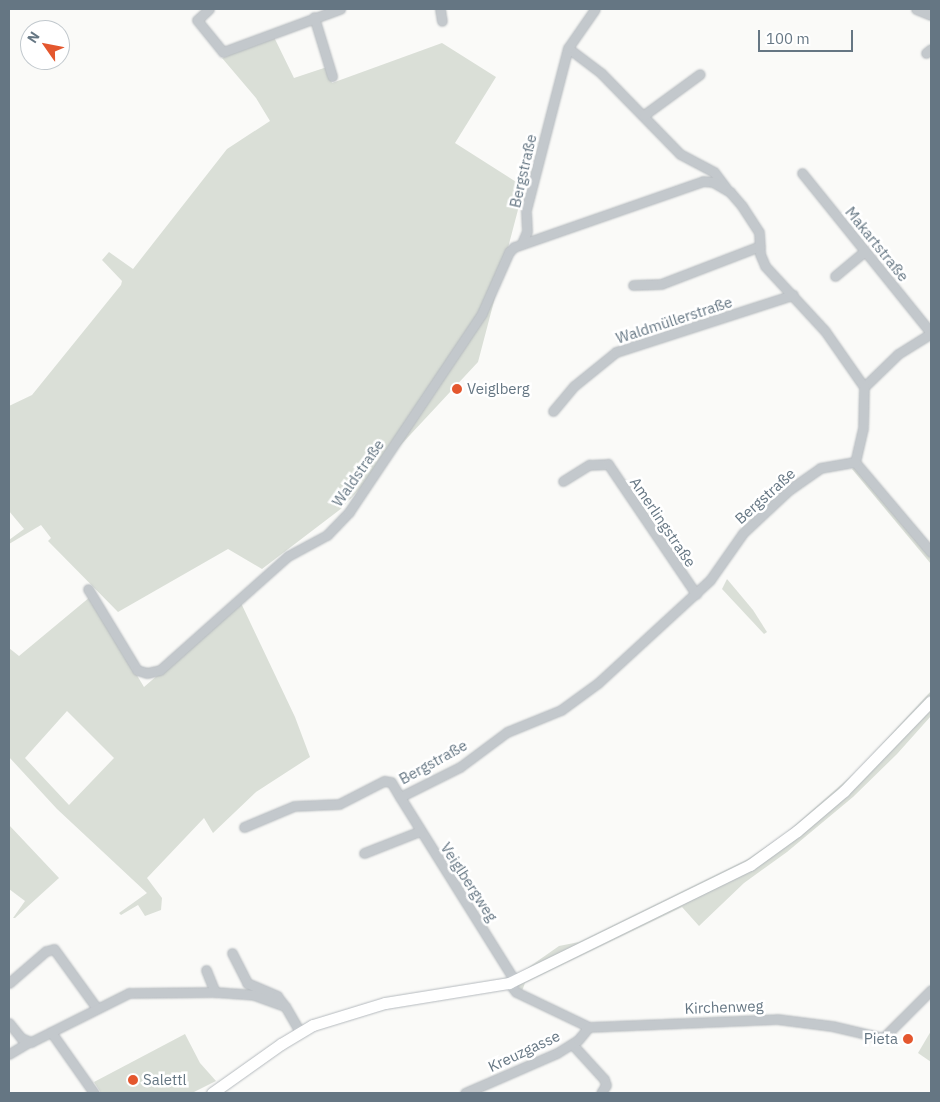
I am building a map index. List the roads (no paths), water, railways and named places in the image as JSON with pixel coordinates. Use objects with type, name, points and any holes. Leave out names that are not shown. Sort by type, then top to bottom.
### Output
[{"type":"main road","points":[[212,1093],[300,1032],[385,1003],[512,982],[724,878],[775,849],[844,791],[931,701]]},
{"type":"street","points":[[209,9],[197,20],[224,52],[340,9]]},
{"type":"street","points":[[440,9],[442,21]]},
{"type":"street","points":[[595,9],[568,48],[601,73],[680,154],[714,172],[757,226],[765,266],[793,294],[831,339],[864,388],[863,428],[855,462],[931,552]]},
{"type":"street","points":[[916,9],[931,15]]},
{"type":"street","points":[[314,18],[332,76]]},
{"type":"street","name":"Bergstraße","points":[[522,243],[526,231],[526,210],[568,48]]},
{"type":"street","points":[[644,115],[700,74]]},
{"type":"street","name":"Makartstraße","points":[[802,173],[931,333]]},
{"type":"street","points":[[522,243],[703,181],[713,182],[730,192]]},
{"type":"street","name":"Waldstraße","points":[[88,589],[137,670],[146,673],[160,670],[288,556],[327,535],[349,512],[482,313],[509,252],[522,243]]},
{"type":"street","points":[[633,285],[661,284],[760,246]]},
{"type":"street","points":[[836,276],[865,251]]},
{"type":"street","name":"Waldmüllerstraße","points":[[553,411],[574,386],[616,352],[793,294]]},
{"type":"street","points":[[864,388],[898,354],[931,333]]},
{"type":"street","name":"Bergstraße","points":[[244,827],[291,807],[339,804],[384,781],[391,782],[400,797],[460,767],[507,732],[554,714],[576,700],[696,594],[716,574],[747,528],[788,490],[820,468],[855,462]]},
{"type":"street","name":"Amerlingstraße","points":[[564,481],[588,465],[608,464],[696,594]]},
{"type":"street","name":"Veiglbergweg","points":[[400,797],[512,982]]},
{"type":"street","points":[[364,853],[420,831]]},
{"type":"street","points":[[9,983],[46,951],[54,949],[88,992],[96,1007]]},
{"type":"street","points":[[232,953],[247,983],[277,996],[300,1032]]},
{"type":"street","points":[[206,970],[215,992]]},
{"type":"street","name":"Kirchenweg","points":[[512,982],[516,992],[589,1027],[777,1019],[832,1026],[883,1038],[931,990]]},
{"type":"street","points":[[9,1054],[96,1007],[129,993],[156,991],[254,995],[285,1006]]},
{"type":"street","points":[[9,1024],[18,1036],[29,1042]]},
{"type":"street","name":"Kreuzgasse","points":[[465,1093],[572,1044],[589,1027]]},
{"type":"street","points":[[51,1032],[94,1093]]},
{"type":"street","points":[[572,1044],[604,1079],[606,1085],[601,1093]]},
{"type":"place","name":"Veiglberg","points":[[457,389]]},
{"type":"place","name":"Pieta","points":[[908,1039]]},
{"type":"place","name":"Salettl","points":[[133,1080]]}]
